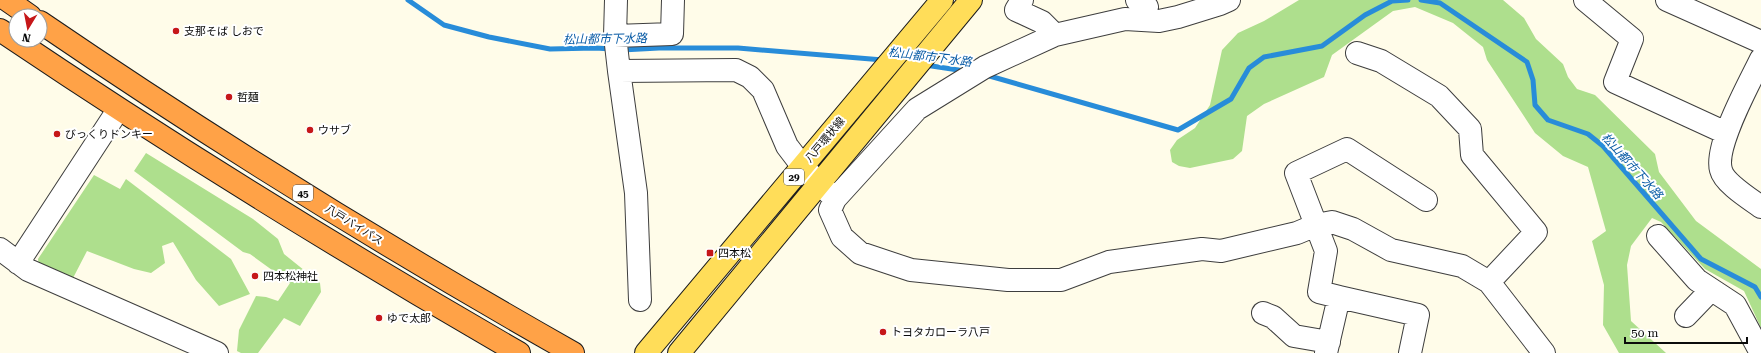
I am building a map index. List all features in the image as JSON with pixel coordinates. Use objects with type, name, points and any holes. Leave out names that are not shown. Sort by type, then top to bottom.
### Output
[{"type":"highway","points":[[7,0],[18,8]]},
{"type":"highway","name":"八戸バイパス","points":[[48,27],[293,186],[449,283],[573,353]]},
{"type":"highway","name":"45","points":[[0,30],[118,110],[249,192],[375,270],[519,353]]},
{"type":"main road","name":"八戸環状線","points":[[646,353],[942,0]]},
{"type":"main road","name":"八戸環状線","points":[[679,353],[971,0]]},
{"type":"street","points":[[616,0],[615,36],[636,193],[640,300]]},
{"type":"street","points":[[615,36],[672,34],[673,0]]},
{"type":"street","points":[[1022,0],[1016,10],[1042,22],[1055,35]]},
{"type":"street","points":[[1229,0],[1178,17],[1159,21],[1125,19],[1055,35],[985,67],[917,109],[835,199],[830,210],[842,237],[860,253],[911,270],[1008,280],[1061,280],[1109,262],[1202,249],[1221,251],[1297,233],[1316,225],[1332,222],[1353,229],[1391,250],[1462,266],[1489,282],[1544,353]]},
{"type":"street","points":[[1585,0],[1632,39],[1615,82],[1726,133]]},
{"type":"street","points":[[1667,0],[1761,42]]},
{"type":"street","points":[[1357,53],[1381,61],[1439,96],[1470,128],[1472,156],[1536,232],[1489,282]]},
{"type":"street","points":[[1761,59],[1726,133],[1720,158],[1721,171],[1727,180],[1761,207]]},
{"type":"street","points":[[619,71],[736,70],[750,77],[763,90],[787,146],[802,167],[835,199]]},
{"type":"street","points":[[18,263],[118,110]]},
{"type":"street","points":[[1410,353],[1418,315],[1319,292],[1326,251],[1296,173],[1347,149],[1426,200]]},
{"type":"street","points":[[1658,236],[1697,280],[1735,305],[1761,353]]},
{"type":"street","points":[[0,249],[28,270],[217,353]]},
{"type":"street","points":[[1686,316],[1711,290]]},
{"type":"street","points":[[1263,313],[1273,317],[1294,336],[1328,347],[1339,297]]},
{"type":"green space","points":[[1299,0],[1503,0],[1524,18],[1536,39],[1563,64],[1568,77],[1577,89],[1595,95],[1655,154],[1659,172],[1696,221],[1761,269],[1761,328],[1744,291],[1705,269],[1661,222],[1652,218],[1631,246],[1627,265],[1631,321],[1666,353],[1619,353],[1603,325],[1604,285],[1592,241],[1606,231],[1588,167],[1563,156],[1535,133],[1487,60],[1483,47],[1453,23],[1415,7],[1393,11],[1332,55],[1324,77],[1264,104],[1247,116],[1242,151],[1233,159],[1190,168],[1179,166],[1172,162],[1170,150],[1177,140],[1195,128],[1210,105],[1222,50],[1238,33],[1264,21]]},
{"type":"green space","points":[[146,153],[253,219],[278,239],[284,254],[320,283],[321,292],[300,326],[284,318],[258,353],[241,353],[237,351],[239,330],[256,296],[266,297],[278,301],[290,283],[250,254],[243,252],[134,171]]},
{"type":"green space","points":[[94,175],[120,189],[126,179],[231,259],[250,294],[219,306],[196,280],[173,242],[162,246],[165,263],[151,273],[134,269],[87,251],[72,280],[39,266],[38,259]]},
{"type":"waterway","name":"松山都市下水路","points":[[408,0],[444,25],[489,37],[550,49],[612,49]]},
{"type":"waterway","name":"松山都市下水路","points":[[986,75],[1178,130],[1231,99],[1249,68],[1264,57],[1322,46],[1365,15],[1392,1],[1408,0]]},
{"type":"waterway","name":"松山都市下水路","points":[[1421,0],[1440,3],[1527,62],[1533,80],[1535,105],[1548,120],[1588,134],[1603,146],[1701,259],[1755,287],[1761,297]]},
{"type":"waterway","name":"松山都市下水路","points":[[622,50],[659,48],[738,48],[883,60]]},
{"type":"waterway","name":"松山都市下水路","points":[[925,65],[965,71]]},
{"type":"place","name":"支那そば しおで","points":[[176,31]]},
{"type":"place","name":"哲麺","points":[[229,97]]},
{"type":"place","name":"ウサブ","points":[[310,130]]},
{"type":"place","name":"びっくりドンキー","points":[[57,134]]},
{"type":"place","name":"四本松","points":[[710,253]]},
{"type":"place","name":"四本松神社","points":[[255,276]]},
{"type":"place","name":"ゆで太郎","points":[[379,318]]},
{"type":"place","name":"トヨタカローラ八戸","points":[[883,332]]}]
